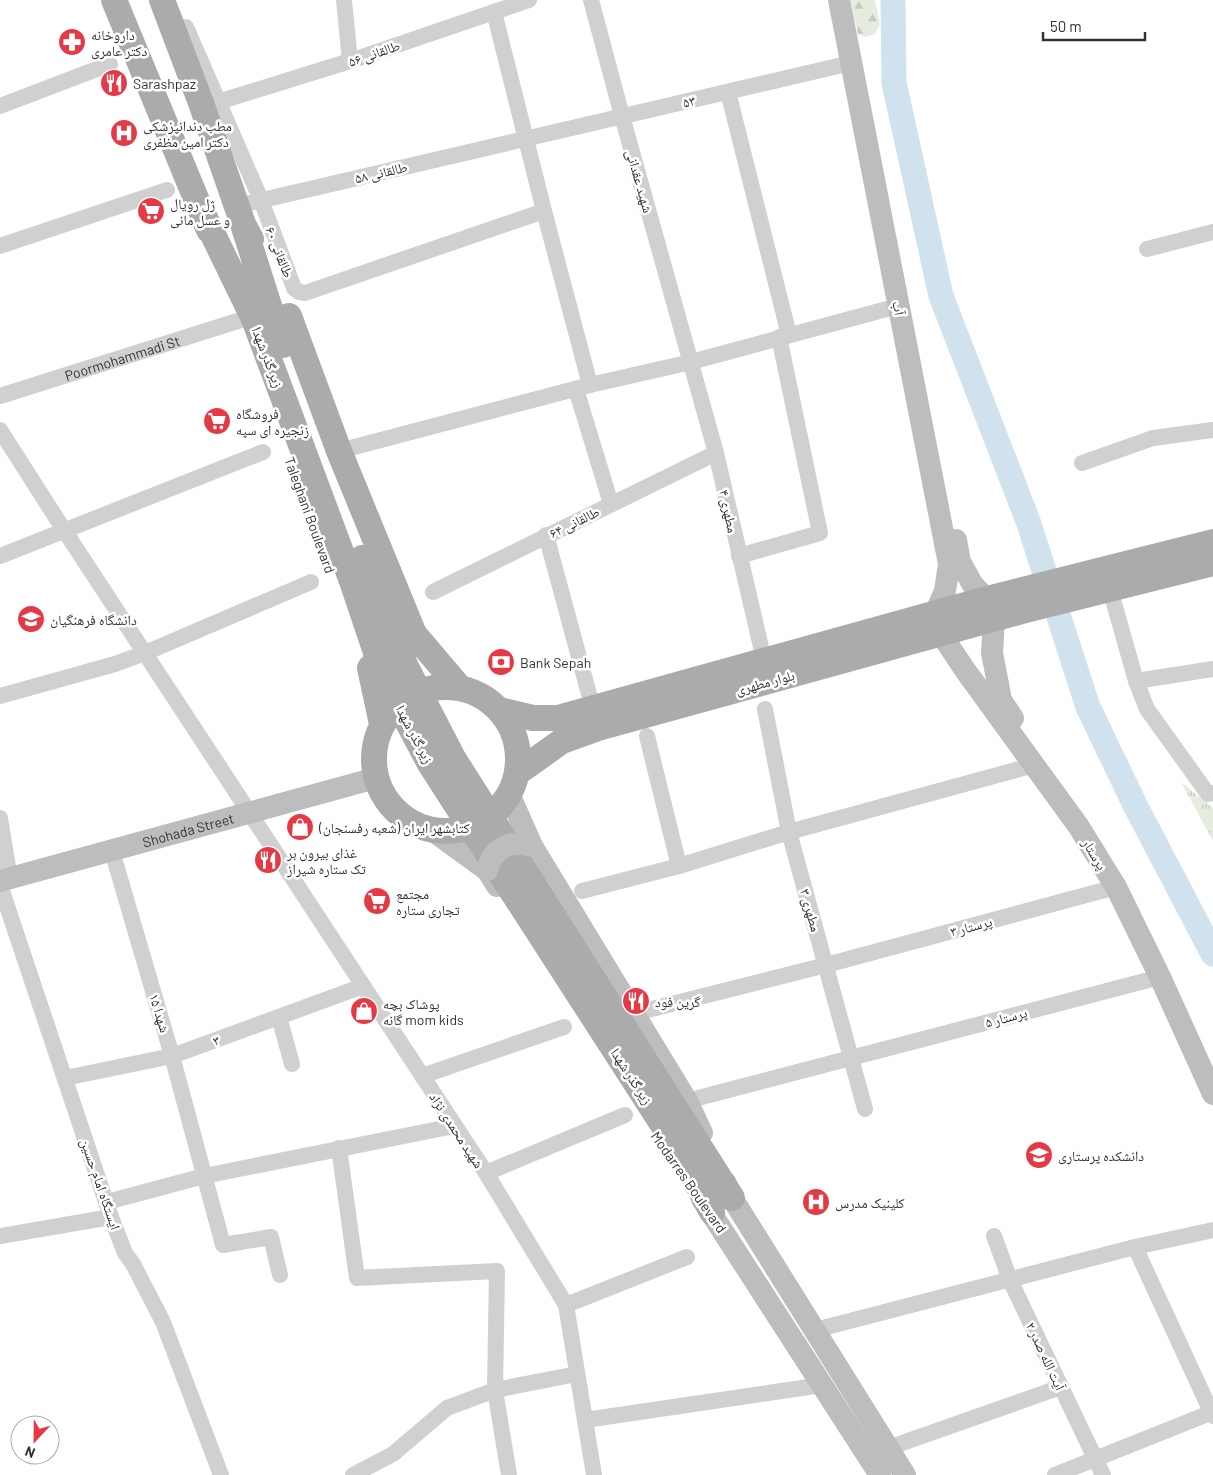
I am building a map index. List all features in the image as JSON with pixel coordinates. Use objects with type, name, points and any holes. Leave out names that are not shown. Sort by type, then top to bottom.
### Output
[{"type":"main road","name":"Taleghani Boulevard","points":[[114,0],[203,214],[244,319],[288,454],[336,584],[371,654],[382,724]]},
{"type":"main road","points":[[162,0],[201,103],[247,210],[282,299],[412,639],[459,688]]},
{"type":"main road","name":"زیر گذر شهدا","points":[[247,210],[278,331],[369,577],[406,667],[453,758],[722,1205]]},
{"type":"main road","name":"زیر گذر شهدا","points":[[203,214],[254,319],[353,584],[385,679],[430,764],[683,1156],[722,1205]]},
{"type":"main road","points":[[1100,585],[1213,542]]},
{"type":"main road","points":[[1100,585],[1213,563]]},
{"type":"main road","name":"بلوار مطهری","points":[[513,783],[562,741],[598,728],[990,609],[1100,585]]},
{"type":"main road","name":"بلوار مطهری","points":[[499,710],[533,718],[558,718],[764,660],[938,624]]},
{"type":"main road","points":[[371,654],[386,657],[395,656],[404,651],[412,639]]},
{"type":"main road","points":[[437,687],[459,688],[481,696],[499,710],[512,728],[518,750],[513,783],[496,812],[477,824],[455,831],[432,830],[413,824],[396,812],[384,797],[376,778],[373,760],[375,741],[382,724],[396,706],[415,693],[437,687]]},
{"type":"street","points":[[344,0],[350,61]]},
{"type":"street","name":"طالقانی ۵۶","points":[[218,102],[350,61],[529,0]]},
{"type":"street","name":"شهید عقدانی","points":[[591,0],[691,362]]},
{"type":"street","name":"آب","points":[[839,0],[949,564],[938,624]]},
{"type":"street","name":"آب","points":[[850,0],[960,562],[990,609]]},
{"type":"street","points":[[494,12],[544,210],[611,504]]},
{"type":"street","name":"طالقانی ۶۰","points":[[186,27],[218,102],[247,210],[294,288],[299,292],[305,293],[544,210]]},
{"type":"street","name":"۵۳","points":[[526,139],[851,63]]},
{"type":"street","points":[[0,106],[110,64]]},
{"type":"street","points":[[728,92],[784,336],[820,533],[739,556]]},
{"type":"street","name":"طالقانی ۵۸","points":[[247,210],[526,139]]},
{"type":"street","points":[[0,246],[167,190]]},
{"type":"street","points":[[1147,249],[1213,232]]},
{"type":"street","points":[[339,452],[583,387],[691,362],[898,306]]},
{"type":"street","name":"Poormohammadi St","points":[[0,396],[244,319]]},
{"type":"street","name":"مطهری ۴","points":[[691,362],[716,453],[764,660]]},
{"type":"street","name":"شهید محمدی نژاد","points":[[0,430],[486,1173],[566,1305],[594,1475]]},
{"type":"street","points":[[1082,463],[1153,438],[1213,430]]},
{"type":"street","points":[[0,556],[263,452]]},
{"type":"street","name":"طالقانی ۶۴","points":[[433,592],[716,453]]},
{"type":"street","points":[[546,535],[592,709]]},
{"type":"street","points":[[0,696],[115,664],[311,582]]},
{"type":"street","points":[[1100,585],[1147,709],[1208,794],[1213,793]]},
{"type":"street","name":"پرستار","points":[[990,609],[992,653],[1001,700],[1104,844],[1127,880],[1213,1069]]},
{"type":"street","name":"پرستار","points":[[938,624],[1034,765],[1079,827],[1116,887],[1160,977],[1213,1094]]},
{"type":"street","points":[[1136,681],[1213,669]]},
{"type":"street","name":"مطهری ۳","points":[[765,709],[789,832],[865,1109]]},
{"type":"street","points":[[647,736],[679,866]]},
{"type":"street","points":[[582,891],[679,866],[789,832],[1034,765]]},
{"type":"street","name":"Shohada Street","points":[[3,882],[376,778]]},
{"type":"street","name":"Modarres Boulevard","points":[[513,783],[532,846],[687,1101],[722,1205],[822,1385],[880,1475]]},
{"type":"street","name":"ایستگاه امام حسین","points":[[0,818],[3,882],[109,1210],[125,1253],[133,1264],[163,1322],[221,1475]]},
{"type":"street","name":"Modarres Boulevard","points":[[432,830],[487,870],[639,1112],[722,1205],[815,1330],[905,1475]]},
{"type":"street","points":[[487,870],[496,852],[504,846],[513,843],[523,843],[532,846]]},
{"type":"street","name":"شهدا ۱۵","points":[[112,851],[172,1056],[223,1245],[271,1237],[280,1275]]},
{"type":"street","name":"پرستار ۳","points":[[644,1011],[826,965],[1116,887]]},
{"type":"street","name":"پرستار ۵","points":[[698,1098],[1160,977]]},
{"type":"street","name":"۳","points":[[65,1078],[172,1056],[363,986]]},
{"type":"street","points":[[279,1017],[292,1064]]},
{"type":"street","points":[[422,1076],[564,1027]]},
{"type":"street","points":[[486,1173],[625,1115]]},
{"type":"street","points":[[0,1236],[109,1210],[204,1176],[454,1126]]},
{"type":"street","points":[[339,1148],[357,1278],[497,1271],[495,1390],[510,1475]]},
{"type":"street","points":[[815,1330],[1135,1248],[1213,1230]]},
{"type":"street","name":"آیت الله صدر ۲","points":[[994,1236],[1010,1280],[1103,1475]]},
{"type":"street","points":[[1055,1475],[1212,1413],[1135,1248]]},
{"type":"street","points":[[566,1305],[687,1257]]},
{"type":"street","points":[[353,1475],[393,1454],[447,1408],[495,1390],[577,1374]]},
{"type":"street","points":[[585,1420],[822,1385]]},
{"type":"street","points":[[888,1448],[1061,1387]]},
{"type":"green space","points":[[850,0],[875,0],[880,24],[875,34],[865,37],[858,34]]},
{"type":"green space","points":[[1181,782],[1213,808],[1213,841]]},
{"type":"waterway","points":[[893,0],[894,83],[941,296],[1028,521],[1088,707],[1135,805],[1213,954]]},
{"type":"place","name":"داروخانه دکتر عامری","points":[[72,42]]},
{"type":"place","name":"Sarashpaz","points":[[114,83]]},
{"type":"place","name":"مطب دندانپزشکی دکتر امین مظفری","points":[[124,133]]},
{"type":"place","name":"ژل رویال و عسل مانی","points":[[151,211]]},
{"type":"place","name":"فروشگاه زنجیره ای سپه","points":[[217,421]]},
{"type":"place","name":"دانشگاه فرهنگیان","points":[[31,619]]},
{"type":"place","name":"Bank Sepah","points":[[501,662]]},
{"type":"place","name":"کتابشهر ایران (شعبه رفسنجان)","points":[[300,827]]},
{"type":"place","name":"غذای بیرون بر تک ستاره شیراز","points":[[268,860]]},
{"type":"place","name":"مجتمع تجاری ستاره","points":[[377,901]]},
{"type":"place","name":"گرین فود","points":[[636,1001]]},
{"type":"place","name":"پوشاک بچه گانه mom kids","points":[[364,1011]]},
{"type":"place","name":"دانشکده پرستاری","points":[[1039,1155]]},
{"type":"place","name":"کلینیک مدرس","points":[[816,1202]]}]
